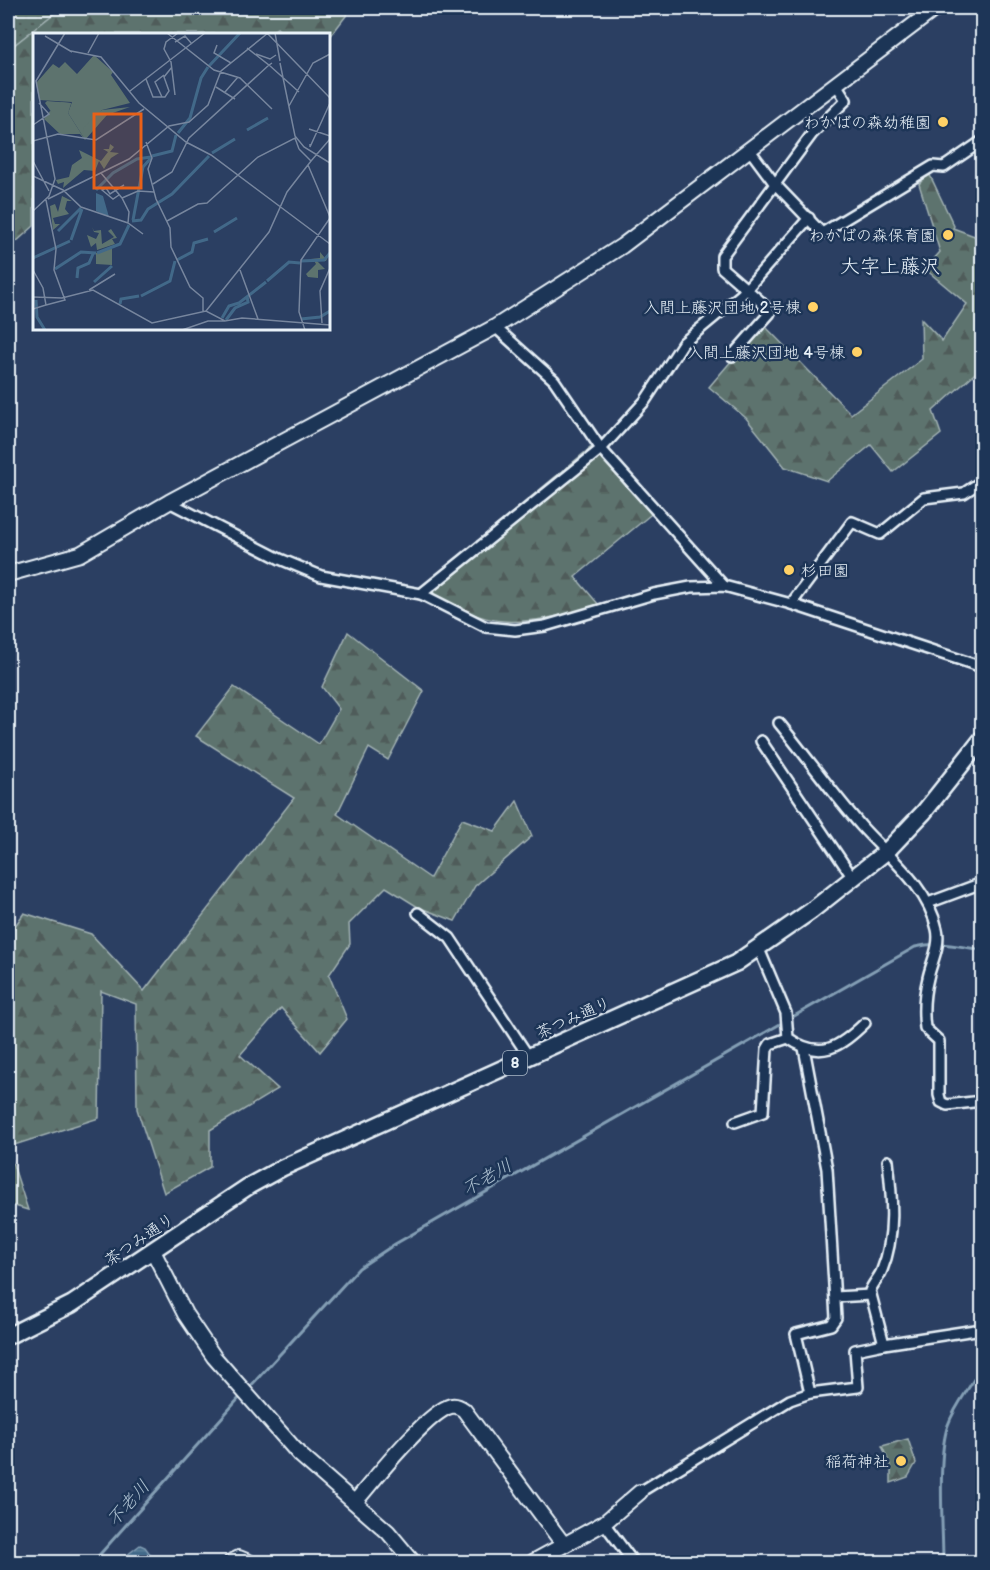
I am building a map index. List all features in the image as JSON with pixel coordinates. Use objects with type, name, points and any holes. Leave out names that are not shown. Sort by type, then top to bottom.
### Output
[{"type":"main road","name":"茶つみ通り","points":[[8,1336],[72,1304],[249,1186],[282,1168],[716,973],[759,949],[888,851],[924,812],[982,739]]},
{"type":"street","points":[[8,574],[80,554],[169,502],[495,327],[622,246],[936,8]]},
{"type":"street","points":[[732,356],[770,313],[760,301],[722,268],[722,256],[812,134],[846,100],[836,84]]},
{"type":"street","points":[[749,149],[774,184],[822,233],[933,166],[944,167],[982,141]]},
{"type":"street","points":[[421,594],[601,449],[645,401],[684,343],[746,290],[809,218]]},
{"type":"street","points":[[495,327],[554,380],[601,449],[724,586]]},
{"type":"street","points":[[791,603],[852,522],[880,534],[924,498],[964,493],[982,481]]},
{"type":"street","points":[[169,502],[280,559],[321,576],[421,594],[486,627],[515,630],[582,616],[654,594],[691,587],[724,586],[791,603],[982,667]]},
{"type":"street","points":[[779,723],[862,826],[888,851],[928,903],[938,931],[936,950],[927,980],[924,1018],[925,1028],[939,1041],[941,1102],[947,1105],[982,1101]]},
{"type":"street","points":[[761,741],[853,878]]},
{"type":"street","points":[[928,903],[982,883]]},
{"type":"street","points":[[418,913],[450,938],[529,1057]]},
{"type":"street","points":[[759,949],[787,1018],[788,1038]]},
{"type":"street","points":[[788,1038],[804,1048],[816,1051],[829,1049],[845,1041],[865,1023]]},
{"type":"street","points":[[735,1122],[763,1112],[767,1049],[770,1044],[788,1038]]},
{"type":"street","points":[[804,1048],[827,1169],[836,1318],[831,1325],[796,1334],[810,1393]]},
{"type":"street","points":[[884,1344],[870,1290],[881,1272],[890,1245],[892,1198],[888,1161]]},
{"type":"street","points":[[153,1251],[191,1325],[245,1393],[299,1454],[388,1532],[413,1563]]},
{"type":"street","points":[[835,1297],[871,1295]]},
{"type":"street","points":[[533,1563],[604,1523],[640,1492],[790,1400],[810,1393],[858,1387],[855,1350],[982,1329]]},
{"type":"street","points":[[355,1502],[421,1427],[449,1407],[459,1407],[464,1410],[564,1545]]},
{"type":"street","points":[[604,1523],[633,1563]]},
{"type":"street","points":[[231,1563],[239,1558],[249,1563]]},
{"type":"green space","points":[[8,8],[61,8],[8,50]]},
{"type":"green space","points":[[61,8],[352,8],[330,37],[330,33],[282,33],[277,28],[270,33],[33,33],[33,227],[8,249],[8,50]]},
{"type":"green space","points":[[929,173],[953,228],[977,237],[982,236],[982,367],[933,411],[941,434],[893,472],[871,445],[827,481],[785,467],[746,418],[709,387],[763,324],[851,414],[922,359],[921,319],[942,341],[967,304],[925,269],[940,252],[919,184]]},
{"type":"green space","points":[[601,439],[655,511],[575,577],[600,606],[548,618],[508,621],[489,619],[469,613],[421,588]]},
{"type":"green space","points":[[348,632],[424,691],[388,760],[369,748],[337,814],[430,878],[462,819],[495,831],[517,801],[532,836],[475,886],[455,921],[418,907],[386,887],[349,924],[350,944],[329,975],[347,1019],[320,1052],[281,1008],[240,1055],[278,1089],[210,1130],[210,1167],[164,1193],[137,1109],[136,1004],[101,991],[99,1118],[8,1147],[8,936],[24,913],[91,934],[144,991],[294,798],[196,736],[234,687],[319,744],[339,709],[322,687]]},
{"type":"green space","points":[[8,1149],[28,1210],[8,1204]]},
{"type":"green space","points":[[908,1439],[916,1463],[908,1477],[891,1483],[891,1467],[882,1446]]},
{"type":"water","points":[[140,1545],[145,1547],[156,1562],[118,1562]]},
{"type":"waterway","name":"不老川","points":[[248,1389],[359,1268],[395,1244],[915,947],[940,944],[982,950]]},
{"type":"waterway","points":[[943,1562],[942,1473],[945,1438],[951,1417],[982,1365]]},
{"type":"waterway","name":"不老川","points":[[93,1562],[241,1396]]},
{"type":"place","name":"わかばの森幼稚園","points":[[943,122]]},
{"type":"place","name":"わかばの森保育園","points":[[948,235]]},
{"type":"place","name":"入間上藤沢団地 2号棟","points":[[813,307]]},
{"type":"place","name":"入間上藤沢団地 4号棟","points":[[857,352]]},
{"type":"place","name":"杉田園","points":[[789,570]]},
{"type":"place","name":"稲荷神社","points":[[901,1461]]},
{"type":"district","name":"大字上藤沢","points":[[890,266]]}]
